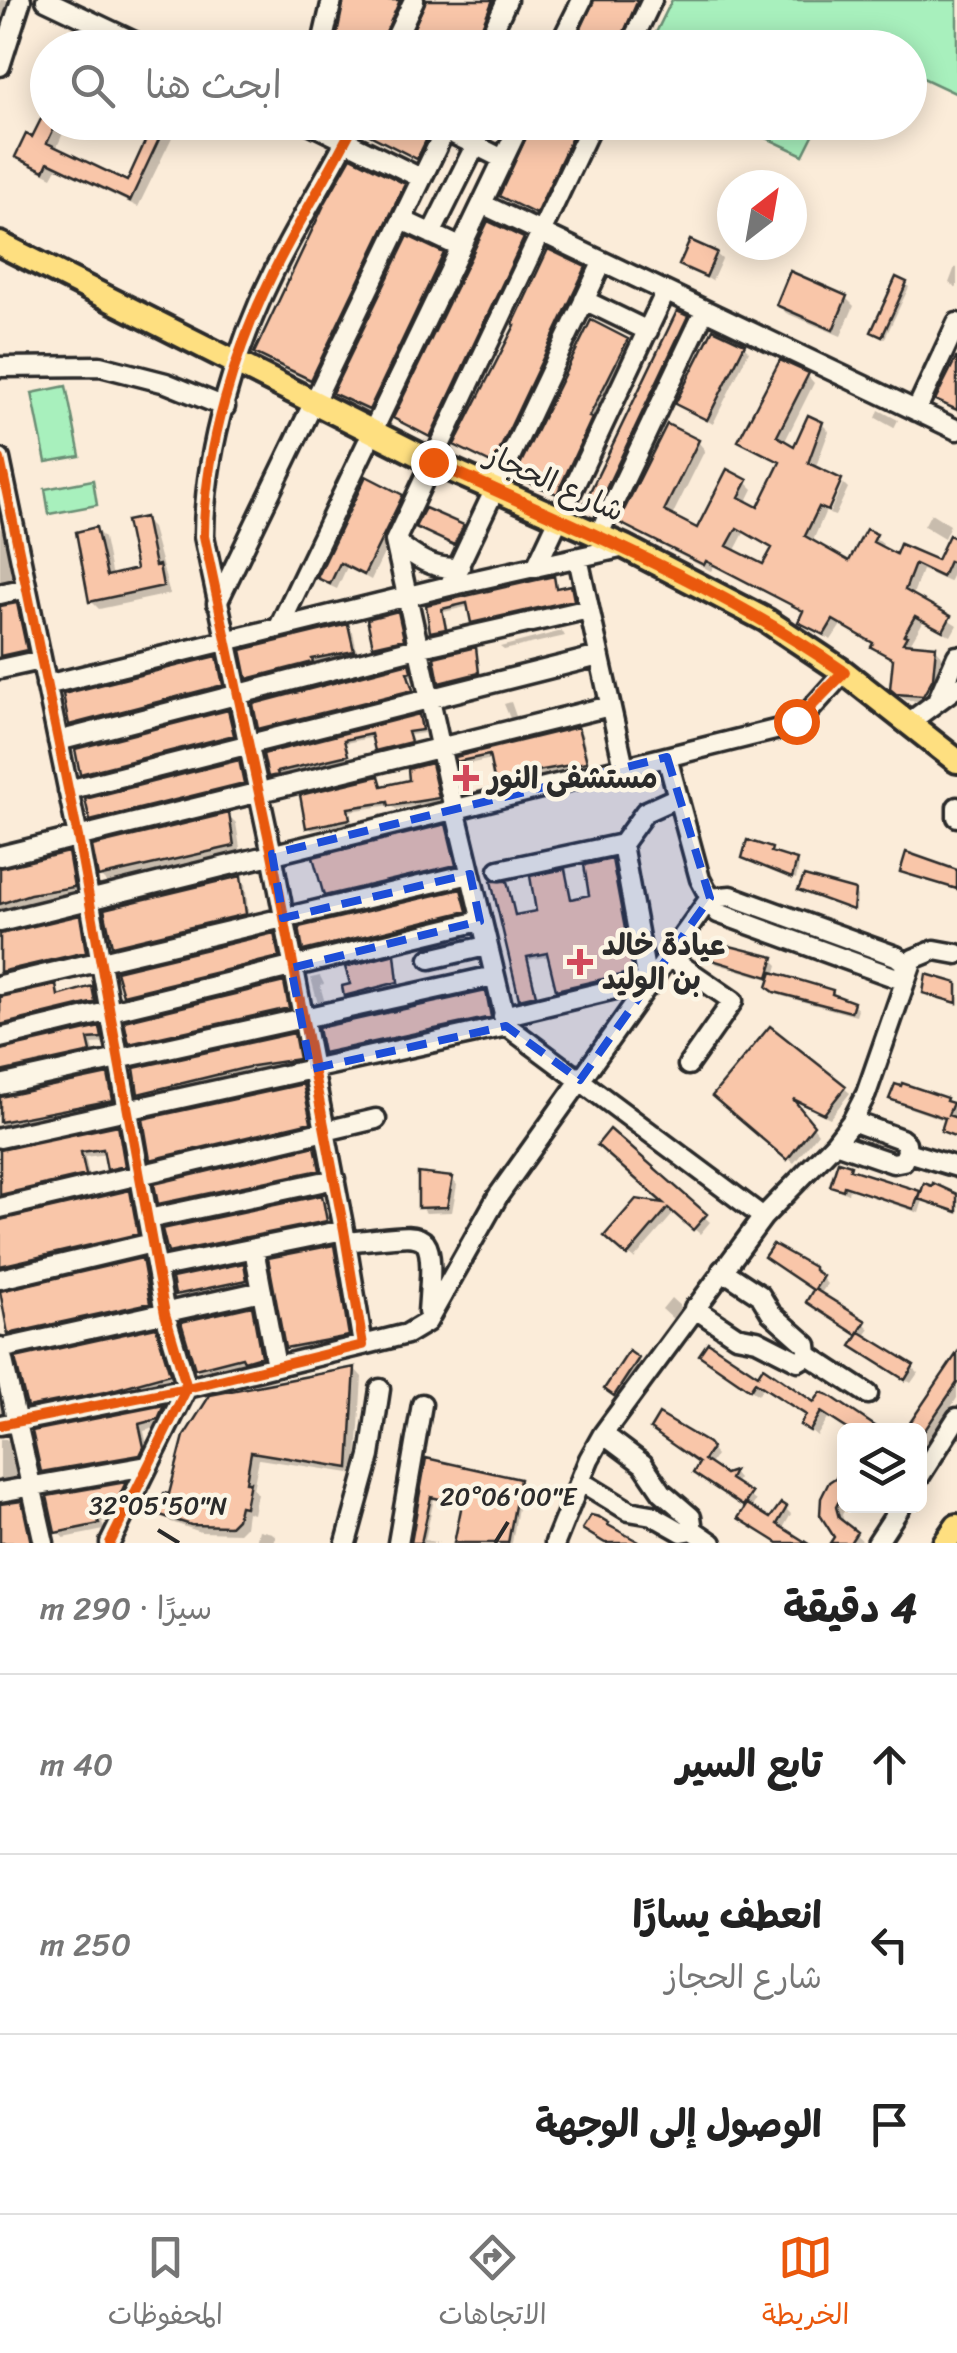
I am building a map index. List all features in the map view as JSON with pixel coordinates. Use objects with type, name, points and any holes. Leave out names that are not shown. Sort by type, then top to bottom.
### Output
[{"type":"main road","name":"شارع الحجاز","points":[[0,244],[433,462],[625,547],[766,620],[844,672],[957,761]]},
{"type":"main road","points":[[945,1543],[957,1526]]},
{"type":"street","points":[[0,66],[20,0]]},
{"type":"street","points":[[46,0],[109,30]]},
{"type":"street","points":[[324,30],[332,0]]},
{"type":"street","points":[[400,30],[414,0]]},
{"type":"street","points":[[494,30],[508,0]]},
{"type":"street","points":[[567,30],[582,0]]},
{"type":"street","points":[[638,30],[652,0]]},
{"type":"street","points":[[217,604],[440,140]]},
{"type":"street","points":[[467,140],[503,159]]},
{"type":"street","points":[[279,627],[512,140]]},
{"type":"street","points":[[584,140],[395,541],[505,1021],[762,1217]]},
{"type":"street","points":[[363,1345],[272,854],[204,536],[207,488],[236,362],[274,271],[346,141],[421,178]]},
{"type":"street","points":[[431,234],[475,146]]},
{"type":"street","points":[[482,204],[957,430]]},
{"type":"street","points":[[402,220],[460,247]]},
{"type":"street","points":[[450,586],[602,263]]},
{"type":"street","points":[[536,566],[665,293]]},
{"type":"street","points":[[584,300],[648,331]]},
{"type":"street","points":[[598,536],[704,312]]},
{"type":"street","points":[[916,412],[957,322]]},
{"type":"street","points":[[0,367],[100,366],[166,383],[224,408]]},
{"type":"street","points":[[0,459],[6,518],[26,588],[78,838],[165,1314],[187,1388],[113,1542]]},
{"type":"street","points":[[204,536],[218,545],[246,543]]},
{"type":"street","points":[[395,541],[415,557],[444,570],[460,567]]},
{"type":"street","points":[[46,685],[625,547]]},
{"type":"street","points":[[578,558],[624,767]]},
{"type":"street","points":[[0,594],[26,588]]},
{"type":"street","points":[[58,742],[417,648],[589,609]]},
{"type":"street","points":[[68,790],[599,656]]},
{"type":"street","points":[[938,700],[957,656]]},
{"type":"street","points":[[0,669],[41,660]]},
{"type":"street","points":[[0,922],[456,813],[782,728],[810,710],[844,672]]},
{"type":"street","points":[[907,724],[957,687]]},
{"type":"street","points":[[0,856],[610,706]]},
{"type":"street","points":[[667,757],[700,879],[718,913],[905,981]]},
{"type":"street","points":[[499,870],[622,844],[644,812],[678,796]]},
{"type":"street","points":[[957,806],[957,817]]},
{"type":"street","points":[[622,844],[648,984]]},
{"type":"street","points":[[0,985],[470,874]]},
{"type":"street","points":[[8,1423],[187,1388],[407,1334],[427,1322],[498,1196],[710,898],[731,896],[902,959],[905,981]]},
{"type":"street","points":[[0,1038],[480,921]]},
{"type":"street","points":[[846,960],[854,942]]},
{"type":"street","points":[[430,959],[486,946]]},
{"type":"street","points":[[556,1543],[603,1434],[762,1217],[836,1143],[852,1121],[866,1094],[912,959],[924,952],[957,954]]},
{"type":"street","points":[[669,957],[733,1001],[688,1065]]},
{"type":"street","points":[[0,1085],[494,976]]},
{"type":"street","points":[[0,1138],[311,1068],[648,984]]},
{"type":"street","points":[[0,1208],[376,1119]]},
{"type":"street","points":[[836,1143],[893,1162],[903,1161],[908,1147],[902,1139],[852,1121]]},
{"type":"street","points":[[907,1152],[957,1166]]},
{"type":"street","points":[[148,1219],[334,1179]]},
{"type":"street","points":[[157,1268],[345,1236],[410,1236],[424,1239],[430,1245],[427,1322]]},
{"type":"street","points":[[0,1280],[152,1243]]},
{"type":"street","points":[[254,1249],[276,1366]]},
{"type":"street","points":[[722,1270],[765,1300],[771,1313],[807,1345],[808,1355]]},
{"type":"street","points":[[44,1543],[31,1485],[8,1423],[0,1349],[262,1291]]},
{"type":"street","points":[[694,1308],[743,1339],[757,1340],[798,1361],[808,1355]]},
{"type":"street","points":[[808,1355],[868,1394]]},
{"type":"street","points":[[346,1543],[370,1456],[380,1389]]},
{"type":"street","points":[[398,1543],[422,1404]]},
{"type":"street","points":[[927,1465],[957,1418]]},
{"type":"street","points":[[603,1434],[643,1464],[662,1492],[691,1517],[692,1530]]},
{"type":"street","points":[[0,1492],[147,1466]]},
{"type":"street","points":[[580,1481],[629,1511],[652,1515],[682,1532],[692,1530],[712,1543]]},
{"type":"street","points":[[877,1543],[896,1513]]},
{"type":"highlighted area","points":[[667,757],[710,898],[580,1080],[506,1026],[311,1069],[291,968],[480,921],[470,874],[283,918],[272,854]]},
{"type":"green space","points":[[672,0],[957,0],[957,94],[927,80],[927,30],[657,30]]},
{"type":"green space","points":[[771,140],[810,140],[803,155]]},
{"type":"green space","points":[[66,386],[80,456],[46,462],[32,393]]},
{"type":"green space","points":[[93,480],[97,505],[49,514],[45,489]]},
{"type":"building","points":[[344,0],[400,0],[387,30],[338,30]]},
{"type":"building","points":[[426,0],[493,0],[480,30],[413,30]]},
{"type":"building","points":[[594,0],[638,0],[625,30],[580,30]]},
{"type":"building","points":[[26,134],[30,140],[48,140],[47,143],[127,181],[146,140],[159,140],[130,201],[48,162],[44,171],[15,157]]},
{"type":"building","points":[[380,140],[426,140],[417,159]]},
{"type":"building","points":[[525,140],[571,140],[536,214],[499,196]]},
{"type":"building","points":[[351,157],[405,184],[311,380],[254,353]]},
{"type":"building","points":[[488,221],[524,238],[430,437],[393,418]]},
{"type":"building","points":[[408,236],[444,253],[369,410],[332,393]]},
{"type":"building","points":[[690,240],[717,252],[706,277],[679,265]]},
{"type":"building","points":[[548,249],[586,267],[493,464],[454,445],[515,325]]},
{"type":"building","points":[[790,271],[847,296],[833,330],[776,305]]},
{"type":"building","points":[[896,277],[907,282],[882,337],[871,332]]},
{"type":"building","points":[[677,311],[688,316],[596,510],[584,504]]},
{"type":"building","points":[[591,320],[628,339],[557,494],[514,477]]},
{"type":"building","points":[[713,329],[745,344],[707,420],[675,404]]},
{"type":"building","points":[[957,358],[957,410],[935,400]]},
{"type":"building","points":[[780,360],[809,373],[777,436],[794,446],[808,415],[823,422],[808,463],[842,479],[828,511],[819,507],[805,536],[849,561],[866,529],[877,534],[873,542],[896,554],[900,544],[937,560],[949,535],[957,539],[957,565],[949,561],[942,577],[915,564],[905,590],[951,616],[943,631],[915,616],[904,635],[907,636],[903,643],[936,646],[933,678],[923,696],[896,694],[890,689],[893,659],[833,620],[824,635],[798,622],[803,611],[706,561],[704,565],[618,522],[667,424],[699,440],[664,511],[697,528],[727,469],[748,480],[739,497],[758,507],[780,462],[738,441]],"holes":[[[737,528],[772,548],[763,564],[727,546]]]},
{"type":"building","points":[[366,476],[403,495],[364,575],[340,563],[330,584],[317,578]]},
{"type":"building","points":[[425,508],[464,525],[454,545],[415,527]]},
{"type":"building","points":[[145,517],[163,586],[89,602],[76,532],[96,527],[107,576],[136,569],[126,521]]},
{"type":"building","points":[[554,576],[556,588],[571,585],[574,600],[471,623],[467,603],[442,609],[446,629],[430,632],[426,605]]},
{"type":"building","points":[[17,603],[27,650],[0,656],[0,606]]},
{"type":"building","points":[[398,611],[404,639],[373,646],[367,619]]},
{"type":"building","points":[[348,624],[354,651],[247,679],[241,650]]},
{"type":"building","points":[[476,647],[479,673],[439,683],[434,657]]},
{"type":"building","points":[[217,656],[223,685],[69,725],[63,694]]},
{"type":"building","points":[[409,663],[411,671],[407,672],[413,690],[258,729],[253,704]]},
{"type":"building","points":[[228,710],[234,735],[80,774],[75,749]]},
{"type":"building","points":[[419,714],[422,730],[408,732],[411,742],[375,751],[371,734],[344,740],[348,755],[268,777],[263,754]]},
{"type":"building","points":[[578,727],[587,762],[526,773],[527,778],[495,784],[489,755],[456,762],[455,757]]},
{"type":"building","points":[[239,760],[244,783],[90,821],[85,799]]},
{"type":"building","points":[[431,763],[439,798],[348,808],[350,819],[306,828],[300,795],[379,776],[382,786],[409,780],[408,769]]},
{"type":"building","points":[[229,813],[234,846],[98,877],[92,846]]},
{"type":"building","points":[[446,824],[456,865],[324,896],[313,857]]},
{"type":"building","points":[[747,840],[797,860],[792,878],[742,858]]},
{"type":"building","points":[[68,852],[74,887],[30,894],[0,904],[0,868]]},
{"type":"building","points":[[906,852],[957,870],[957,889],[900,872]]},
{"type":"building","points":[[612,859],[633,972],[556,990],[547,953],[527,957],[536,995],[519,999],[491,881],[507,881],[515,915],[536,911],[530,876],[565,869],[571,899],[589,895],[584,865]]},
{"type":"building","points":[[241,876],[246,914],[112,946],[104,909]]},
{"type":"building","points":[[804,876],[855,890],[853,910],[798,890]]},
{"type":"building","points":[[461,889],[467,911],[303,951],[299,927]]},
{"type":"building","points":[[80,915],[86,952],[0,972],[0,934]]},
{"type":"building","points":[[274,933],[279,957],[123,995],[116,971]]},
{"type":"building","points":[[714,942],[774,957],[768,977],[709,959]]},
{"type":"building","points":[[395,954],[398,982],[344,996],[342,986],[350,984],[345,967]]},
{"type":"building","points":[[772,972],[833,990],[832,994],[854,1002],[851,1012],[774,992],[767,987]]},
{"type":"building","points":[[926,974],[957,983],[957,1003],[923,993]]},
{"type":"building","points":[[284,982],[289,1008],[129,1044],[124,1021]]},
{"type":"building","points":[[56,985],[58,996],[92,986],[95,1002],[0,1025],[0,997]]},
{"type":"building","points":[[486,991],[491,1017],[323,1053],[318,1028]]},
{"type":"building","points":[[770,1026],[846,1086],[824,1114],[793,1099],[814,1125],[787,1160],[712,1096]]},
{"type":"building","points":[[100,1027],[102,1038],[88,1039],[91,1052],[0,1072],[0,1050]]},
{"type":"building","points":[[294,1033],[299,1059],[138,1094],[134,1068]]},
{"type":"building","points":[[108,1074],[113,1100],[0,1122],[0,1097]]},
{"type":"building","points":[[902,1083],[953,1103],[948,1115],[957,1118],[957,1137],[941,1131],[945,1118],[889,1099],[895,1084]]},
{"type":"building","points":[[303,1084],[311,1122],[150,1160],[143,1119]]},
{"type":"building","points":[[118,1125],[125,1166],[107,1170],[103,1149],[81,1152],[86,1175],[0,1195],[0,1150]]},
{"type":"building","points":[[610,1129],[707,1214],[693,1230],[668,1208],[627,1256],[604,1236],[636,1199],[663,1203],[597,1145]]},
{"type":"building","points":[[315,1146],[320,1170],[158,1204],[154,1184]]},
{"type":"building","points":[[838,1161],[851,1165],[850,1169],[920,1191],[914,1209],[844,1186],[843,1190],[830,1186]]},
{"type":"building","points":[[418,1173],[453,1177],[447,1207],[418,1208]]},
{"type":"building","points":[[924,1183],[957,1194],[957,1212],[919,1199]]},
{"type":"building","points":[[130,1190],[138,1234],[0,1266],[0,1220]]},
{"type":"building","points":[[322,1195],[327,1221],[168,1253],[162,1229]]},
{"type":"building","points":[[773,1244],[814,1267],[823,1276],[815,1289],[866,1321],[857,1335],[806,1302],[813,1290],[764,1257]]},
{"type":"building","points":[[334,1245],[349,1336],[285,1348],[268,1258]]},
{"type":"building","points":[[142,1258],[150,1303],[8,1334],[0,1291]]},
{"type":"building","points":[[244,1263],[247,1280],[175,1295],[172,1278]]},
{"type":"building","points":[[252,1306],[261,1356],[195,1369],[181,1322]]},
{"type":"building","points":[[156,1327],[170,1374],[27,1407],[15,1358]]},
{"type":"building","points":[[860,1332],[914,1365],[905,1380],[851,1346]]},
{"type":"building","points":[[708,1342],[758,1375],[763,1367],[814,1402],[821,1392],[829,1395],[871,1423],[838,1423],[821,1412],[810,1431],[800,1425],[806,1415],[755,1382],[750,1390],[699,1355]]},
{"type":"building","points":[[629,1351],[639,1358],[614,1396],[604,1389]]},
{"type":"building","points":[[957,1353],[957,1383],[927,1427],[927,1423],[910,1423]]},
{"type":"building","points":[[355,1367],[349,1468],[251,1452],[245,1507],[240,1506],[237,1519],[230,1526],[191,1525],[160,1515],[156,1508],[158,1500],[163,1501],[164,1493],[169,1494],[184,1436],[210,1395]]},
{"type":"building","points":[[164,1405],[158,1419],[139,1424],[144,1447],[140,1455],[41,1472],[32,1431]]},
{"type":"building","points":[[659,1414],[708,1443],[712,1448],[704,1460],[725,1474],[734,1471],[730,1479],[752,1493],[743,1506],[693,1473],[699,1463],[650,1429]]},
{"type":"building","points":[[426,1458],[520,1479],[508,1543],[454,1543],[462,1504],[431,1497],[421,1543],[411,1543]]},
{"type":"building","points":[[837,1477],[837,1513],[857,1532],[850,1543],[830,1543],[834,1537],[820,1515],[821,1498],[829,1482]]},
{"type":"building","points":[[126,1482],[115,1505],[97,1515],[99,1524],[55,1533],[47,1496]]},
{"type":"building","points":[[22,1501],[31,1543],[0,1543],[0,1504]]},
{"type":"building","points":[[781,1503],[787,1507],[777,1524],[807,1543],[778,1543],[738,1518],[747,1504],[770,1518]]},
{"type":"building","points":[[591,1515],[641,1543],[605,1543],[582,1529]]},
{"type":"cycle path","points":[[110,1543],[187,1388],[363,1345],[272,854],[204,536],[216,435],[235,366],[260,301],[346,140]]},
{"type":"cycle path","points":[[0,459],[78,837],[165,1314],[187,1388],[0,1425]]},
{"type":"place","name":"مستشفى النور","points":[[466,778]]},
{"type":"place","name":"عيادة خالد بن الوليد","points":[[580,962]]},
{"type":"route","points":[[433,462],[684,576],[766,620],[844,672],[796,721]]}]
